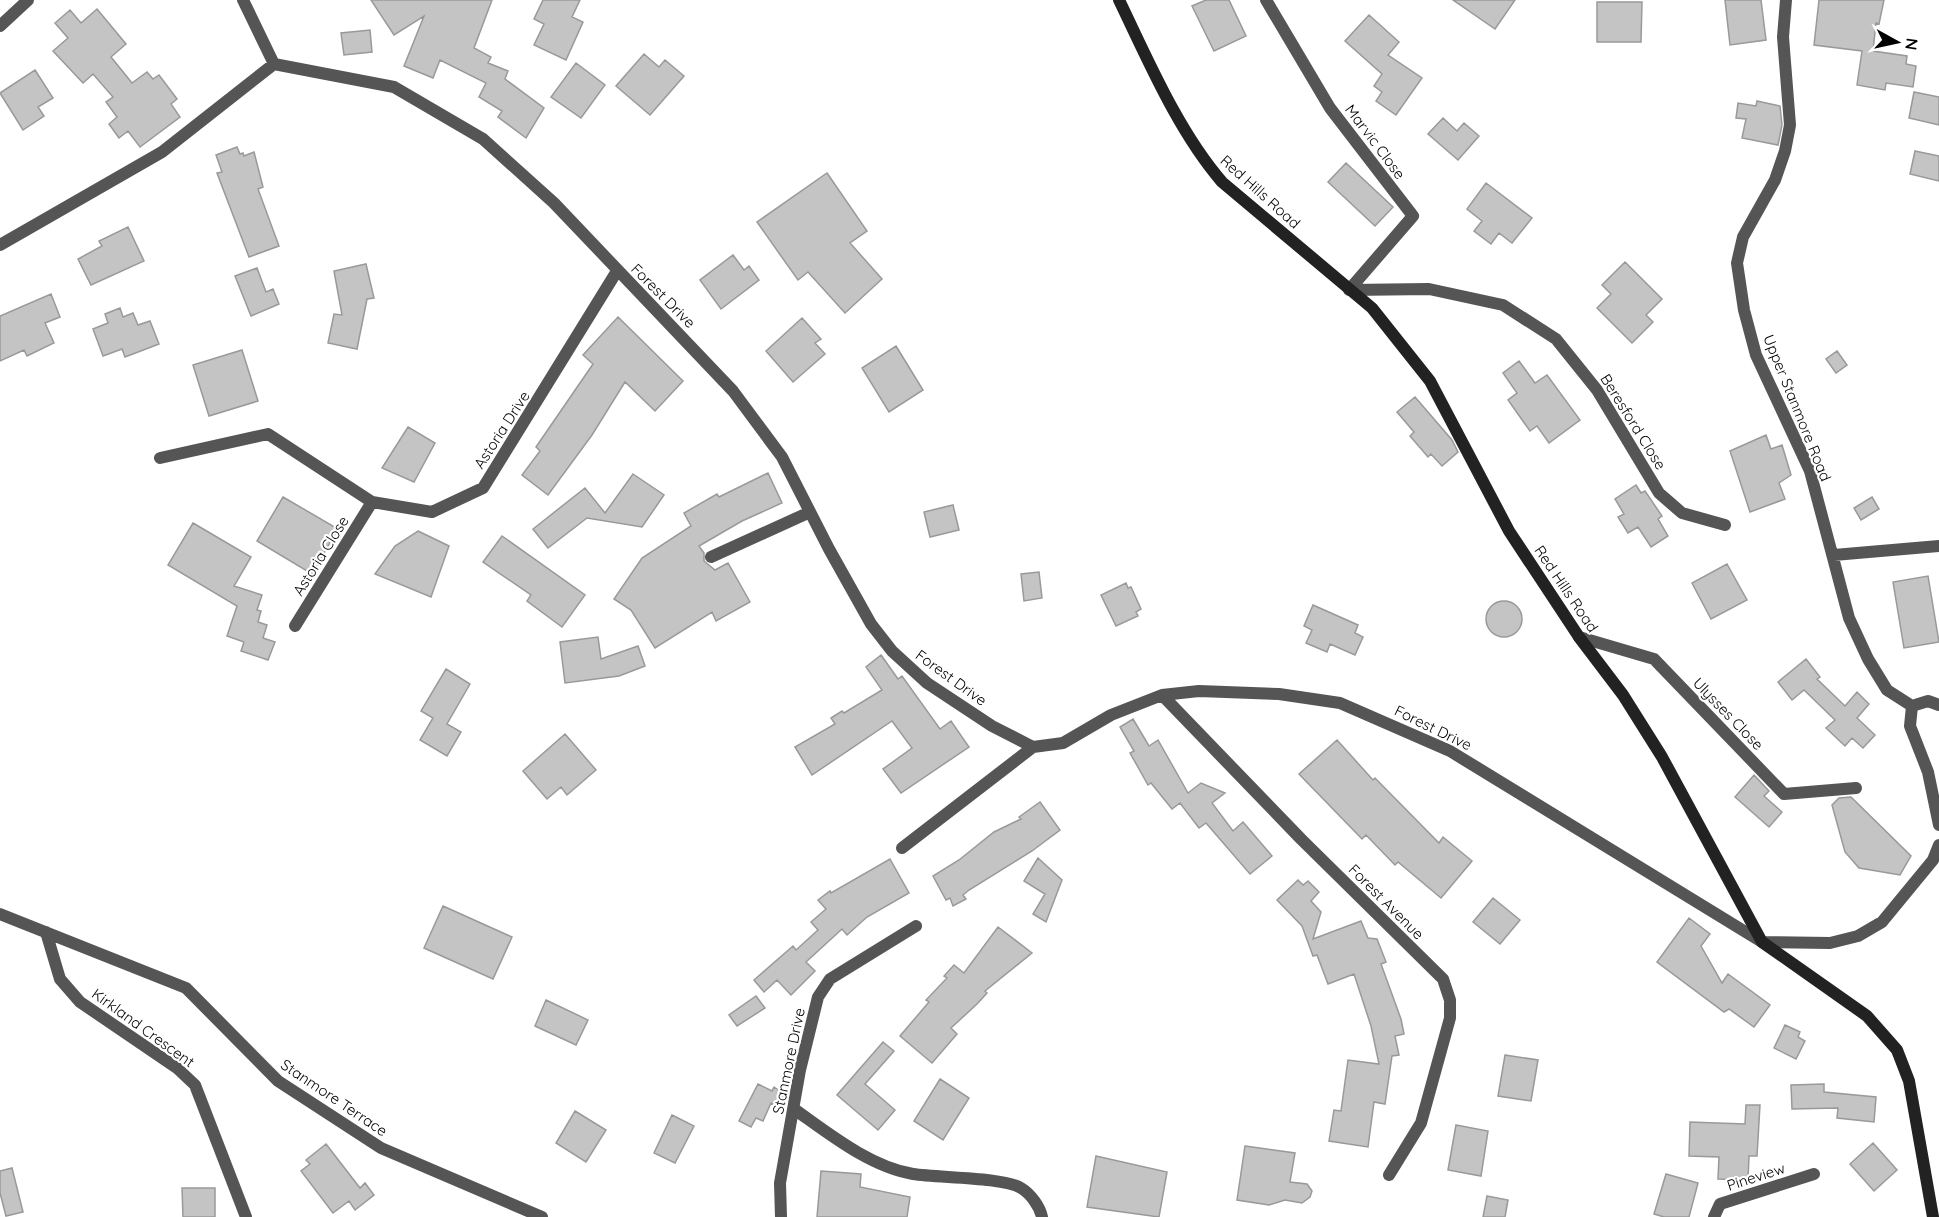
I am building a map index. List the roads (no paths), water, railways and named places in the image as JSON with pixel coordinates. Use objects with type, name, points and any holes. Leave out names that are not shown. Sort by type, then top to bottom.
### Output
[{"type":"main road","name":"Red Hills Road","points":[[1119,0],[1152,69],[1206,164],[1222,182],[1372,308],[1430,381],[1509,531],[1579,636],[1623,695],[1662,757],[1762,942],[1867,1016],[1897,1050],[1909,1081],[1933,1217]]},
{"type":"street","points":[[0,26],[28,0]]},
{"type":"street","points":[[0,245],[162,152],[274,64],[243,0]]},
{"type":"street","name":"Marvic Close","points":[[1266,0],[1330,108],[1413,216],[1349,290]]},
{"type":"street","name":"Upper Stanmore Road","points":[[1786,0],[1783,37],[1789,89],[1789,134],[1775,180],[1743,237],[1737,263],[1744,310],[1756,355],[1810,471],[1849,618],[1868,659],[1887,690],[1912,706]]},
{"type":"street","name":"Forest Drive","points":[[274,64],[394,87],[483,139],[554,203],[733,391],[782,457],[871,624],[892,651],[927,683],[992,726],[1033,747],[1049,747],[1063,743],[1111,715],[1162,695],[1198,691],[1279,694],[1354,707],[1450,750],[1762,942]]},
{"type":"street","name":"Astoria Drive","points":[[160,458],[268,435],[372,502],[432,512],[483,488],[617,271]]},
{"type":"street","name":"Beresford Close","points":[[1349,290],[1429,289],[1503,305],[1556,339],[1597,390],[1659,493],[1682,513],[1725,525]]},
{"type":"street","name":"Astoria Close","points":[[295,626],[372,502]]},
{"type":"street","points":[[711,557],[810,512]]},
{"type":"street","points":[[1834,555],[1939,546]]},
{"type":"street","name":"Ulysses Close","points":[[1579,636],[1654,659],[1784,794],[1856,788]]},
{"type":"street","name":"Forest Avenue","points":[[1162,695],[1301,839],[1443,979],[1450,1000],[1450,1018],[1421,1124],[1389,1175]]},
{"type":"street","points":[[1939,705],[1928,701],[1912,706],[1910,726],[1928,772],[1939,825]]},
{"type":"street","points":[[902,848],[1033,747]]},
{"type":"street","points":[[1762,942],[1830,943],[1858,936],[1882,922],[1933,860],[1939,845]]},
{"type":"street","name":"Stanmore Terrace","points":[[0,914],[186,988],[278,1081],[381,1148],[542,1217]]},
{"type":"street","name":"Stanmore Drive","points":[[781,1217],[780,1183],[818,997],[830,979],[916,926]]},
{"type":"street","name":"Kirkland Crescent","points":[[46,932],[60,979],[80,1002],[177,1068],[195,1085],[246,1217]]},
{"type":"street","points":[[794,1109],[859,1154],[910,1174],[1003,1182],[1022,1188],[1040,1208],[1042,1217]]},
{"type":"street","name":"Pineview","points":[[1714,1217],[1720,1204],[1814,1174]]}]
